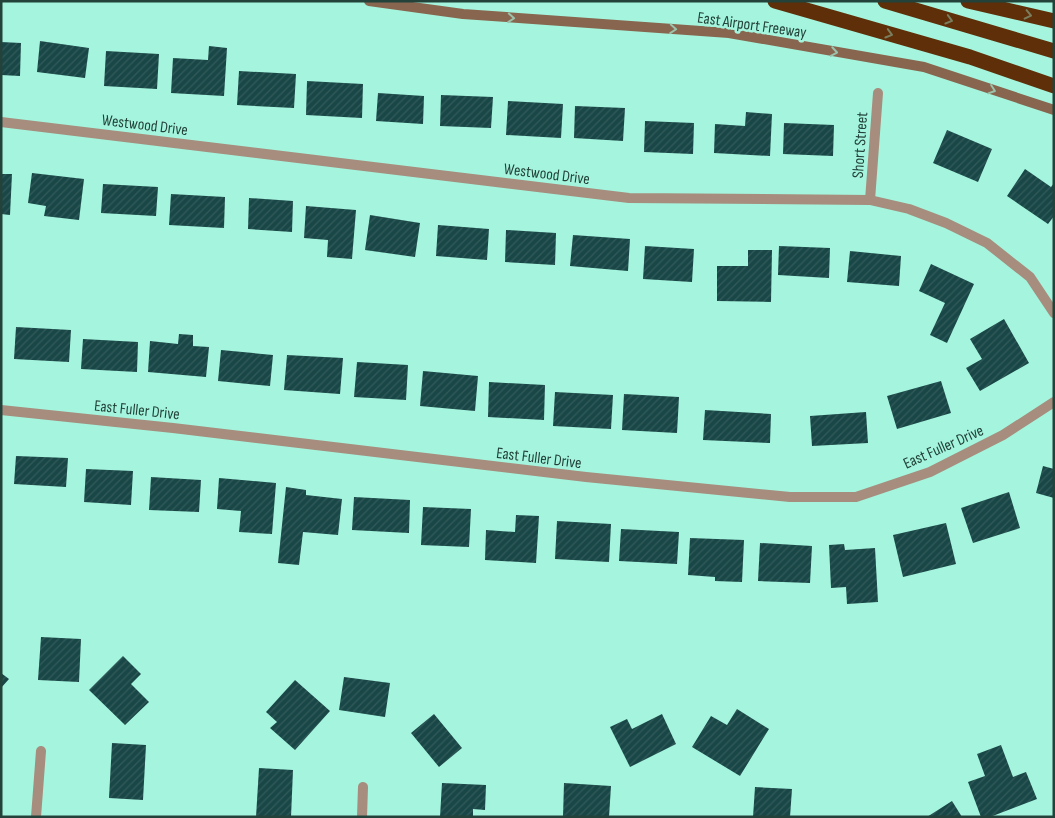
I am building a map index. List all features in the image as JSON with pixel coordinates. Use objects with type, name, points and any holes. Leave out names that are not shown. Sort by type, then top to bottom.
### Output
[{"type":"highway","points":[[775,1],[970,57],[1054,86]]},
{"type":"highway","points":[[885,1],[1054,51]]},
{"type":"highway","points":[[968,1],[1054,21]]},
{"type":"main road","name":"East Airport Freeway","points":[[369,1],[463,14],[729,33],[924,67],[1054,110]]},
{"type":"street","name":"Short Street","points":[[870,200],[878,93]]},
{"type":"street","name":"Westwood Drive","points":[[1,122],[629,198],[870,200],[909,209],[946,222],[987,243],[1030,277],[1054,313]]},
{"type":"street","name":"East Fuller Drive","points":[[1,410],[193,430],[595,478],[790,497],[856,497],[930,472],[1003,435],[1054,402]]},
{"type":"street","points":[[36,817],[41,751]]},
{"type":"street","points":[[362,817],[364,787]]},
{"type":"building","points":[[40,41],[89,48],[85,78],[37,72]]},
{"type":"building","points":[[1,42],[21,43],[20,76],[1,75]]},
{"type":"building","points":[[209,46],[227,48],[224,96],[171,93],[173,58],[208,60]]},
{"type":"building","points":[[106,51],[159,54],[157,89],[104,86]]},
{"type":"building","points":[[239,71],[296,74],[294,108],[237,105]]},
{"type":"building","points":[[307,81],[363,84],[362,118],[306,115]]},
{"type":"building","points":[[378,93],[424,96],[423,124],[376,121]]},
{"type":"building","points":[[441,95],[493,97],[491,128],[440,126]]},
{"type":"building","points":[[508,101],[563,104],[561,138],[506,135]]},
{"type":"building","points":[[575,106],[625,108],[623,141],[574,138]]},
{"type":"building","points":[[746,112],[772,114],[770,156],[714,153],[715,124],[745,126]]},
{"type":"building","points":[[645,121],[694,123],[693,154],[644,152]]},
{"type":"building","points":[[784,123],[834,125],[833,156],[783,154]]},
{"type":"building","points":[[947,130],[992,149],[978,182],[933,163]]},
{"type":"building","points":[[1025,169],[1051,187],[1054,183],[1054,216],[1048,224],[1007,196]]},
{"type":"building","points":[[32,173],[84,179],[79,220],[44,216],[46,206],[28,203]]},
{"type":"building","points":[[1,174],[12,174],[10,215],[1,214]]},
{"type":"building","points":[[103,184],[158,187],[156,216],[101,213]]},
{"type":"building","points":[[171,194],[225,197],[224,228],[169,225]]},
{"type":"building","points":[[249,198],[293,201],[292,232],[248,229]]},
{"type":"building","points":[[306,206],[356,210],[352,259],[327,257],[328,240],[304,238]]},
{"type":"building","points":[[370,215],[420,223],[415,257],[365,250]]},
{"type":"building","points":[[438,225],[489,229],[487,260],[436,256]]},
{"type":"building","points":[[506,230],[556,233],[555,265],[505,262]]},
{"type":"building","points":[[573,235],[630,239],[628,271],[570,266]]},
{"type":"building","points":[[645,246],[694,249],[692,282],[643,279]]},
{"type":"building","points":[[779,246],[830,248],[829,278],[778,275]]},
{"type":"building","points":[[748,250],[772,250],[771,302],[717,301],[717,266],[748,266]]},
{"type":"building","points":[[850,251],[901,256],[899,286],[847,282]]},
{"type":"building","points":[[931,264],[974,284],[947,343],[930,335],[945,303],[919,291]]},
{"type":"building","points":[[1004,319],[1029,363],[980,391],[966,368],[982,359],[970,339]]},
{"type":"building","points":[[16,327],[71,330],[69,362],[14,359]]},
{"type":"building","points":[[179,334],[193,335],[193,346],[209,347],[206,377],[148,372],[150,341],[178,344]]},
{"type":"building","points":[[83,339],[138,342],[137,372],[81,369]]},
{"type":"building","points":[[221,350],[273,355],[270,386],[218,381]]},
{"type":"building","points":[[287,355],[343,358],[340,394],[284,390]]},
{"type":"building","points":[[357,362],[408,365],[406,400],[354,397]]},
{"type":"building","points":[[423,371],[478,376],[475,411],[420,406]]},
{"type":"building","points":[[941,381],[951,413],[897,429],[887,396]]},
{"type":"building","points":[[489,382],[545,385],[544,420],[488,417]]},
{"type":"building","points":[[555,392],[613,395],[611,429],[553,426]]},
{"type":"building","points":[[624,394],[679,397],[677,433],[622,430]]},
{"type":"building","points":[[705,410],[771,414],[770,443],[703,440]]},
{"type":"building","points":[[866,412],[868,443],[812,446],[810,416]]},
{"type":"building","points":[[16,456],[68,458],[66,487],[14,484]]},
{"type":"building","points":[[1043,466],[1054,469],[1054,498],[1036,493]]},
{"type":"building","points":[[86,469],[133,471],[131,505],[84,502]]},
{"type":"building","points":[[151,477],[201,480],[199,512],[149,510]]},
{"type":"building","points":[[219,478],[276,483],[272,534],[239,532],[241,511],[217,509]]},
{"type":"building","points":[[286,487],[306,490],[306,495],[342,499],[338,535],[303,532],[299,565],[278,563]]},
{"type":"building","points":[[1009,492],[1020,528],[973,543],[961,508]]},
{"type":"building","points":[[354,497],[410,500],[409,533],[352,530]]},
{"type":"building","points":[[423,507],[471,509],[469,547],[421,545]]},
{"type":"building","points":[[516,515],[539,516],[536,563],[485,560],[486,530],[515,532]]},
{"type":"building","points":[[557,521],[611,524],[609,562],[555,559]]},
{"type":"building","points":[[946,523],[956,564],[903,577],[893,535]]},
{"type":"building","points":[[621,529],[679,532],[677,564],[619,561]]},
{"type":"building","points":[[690,538],[744,540],[742,582],[715,581],[715,577],[688,575]]},
{"type":"building","points":[[760,543],[812,546],[810,583],[758,581]]},
{"type":"building","points":[[844,544],[845,550],[875,548],[878,602],[847,604],[846,587],[831,588],[829,545]]},
{"type":"building","points":[[41,637],[81,639],[79,682],[38,680]]},
{"type":"building","points":[[123,656],[141,674],[131,684],[149,702],[125,725],[89,690]]},
{"type":"building","points":[[1,673],[9,679],[1,688]]},
{"type":"building","points":[[344,677],[390,683],[385,717],[339,710]]},
{"type":"building","points":[[295,680],[330,711],[295,750],[270,728],[277,722],[266,712]]},
{"type":"building","points":[[737,709],[769,729],[740,776],[692,747],[711,716],[727,725]]},
{"type":"building","points":[[434,714],[462,748],[439,767],[411,733]]},
{"type":"building","points":[[662,714],[676,744],[630,767],[610,727],[627,719],[632,729]]},
{"type":"building","points":[[112,743],[146,745],[143,800],[109,798]]},
{"type":"building","points":[[1001,745],[1013,777],[1026,772],[1037,799],[990,817],[981,817],[968,782],[985,776],[977,754]]},
{"type":"building","points":[[259,768],[293,770],[291,817],[256,817]]},
{"type":"building","points":[[442,783],[486,785],[485,810],[473,809],[473,817],[440,817]]},
{"type":"building","points":[[564,783],[611,786],[609,817],[563,817]]},
{"type":"building","points":[[755,787],[792,789],[790,817],[753,817]]},
{"type":"building","points":[[952,801],[962,817],[927,817]]}]
